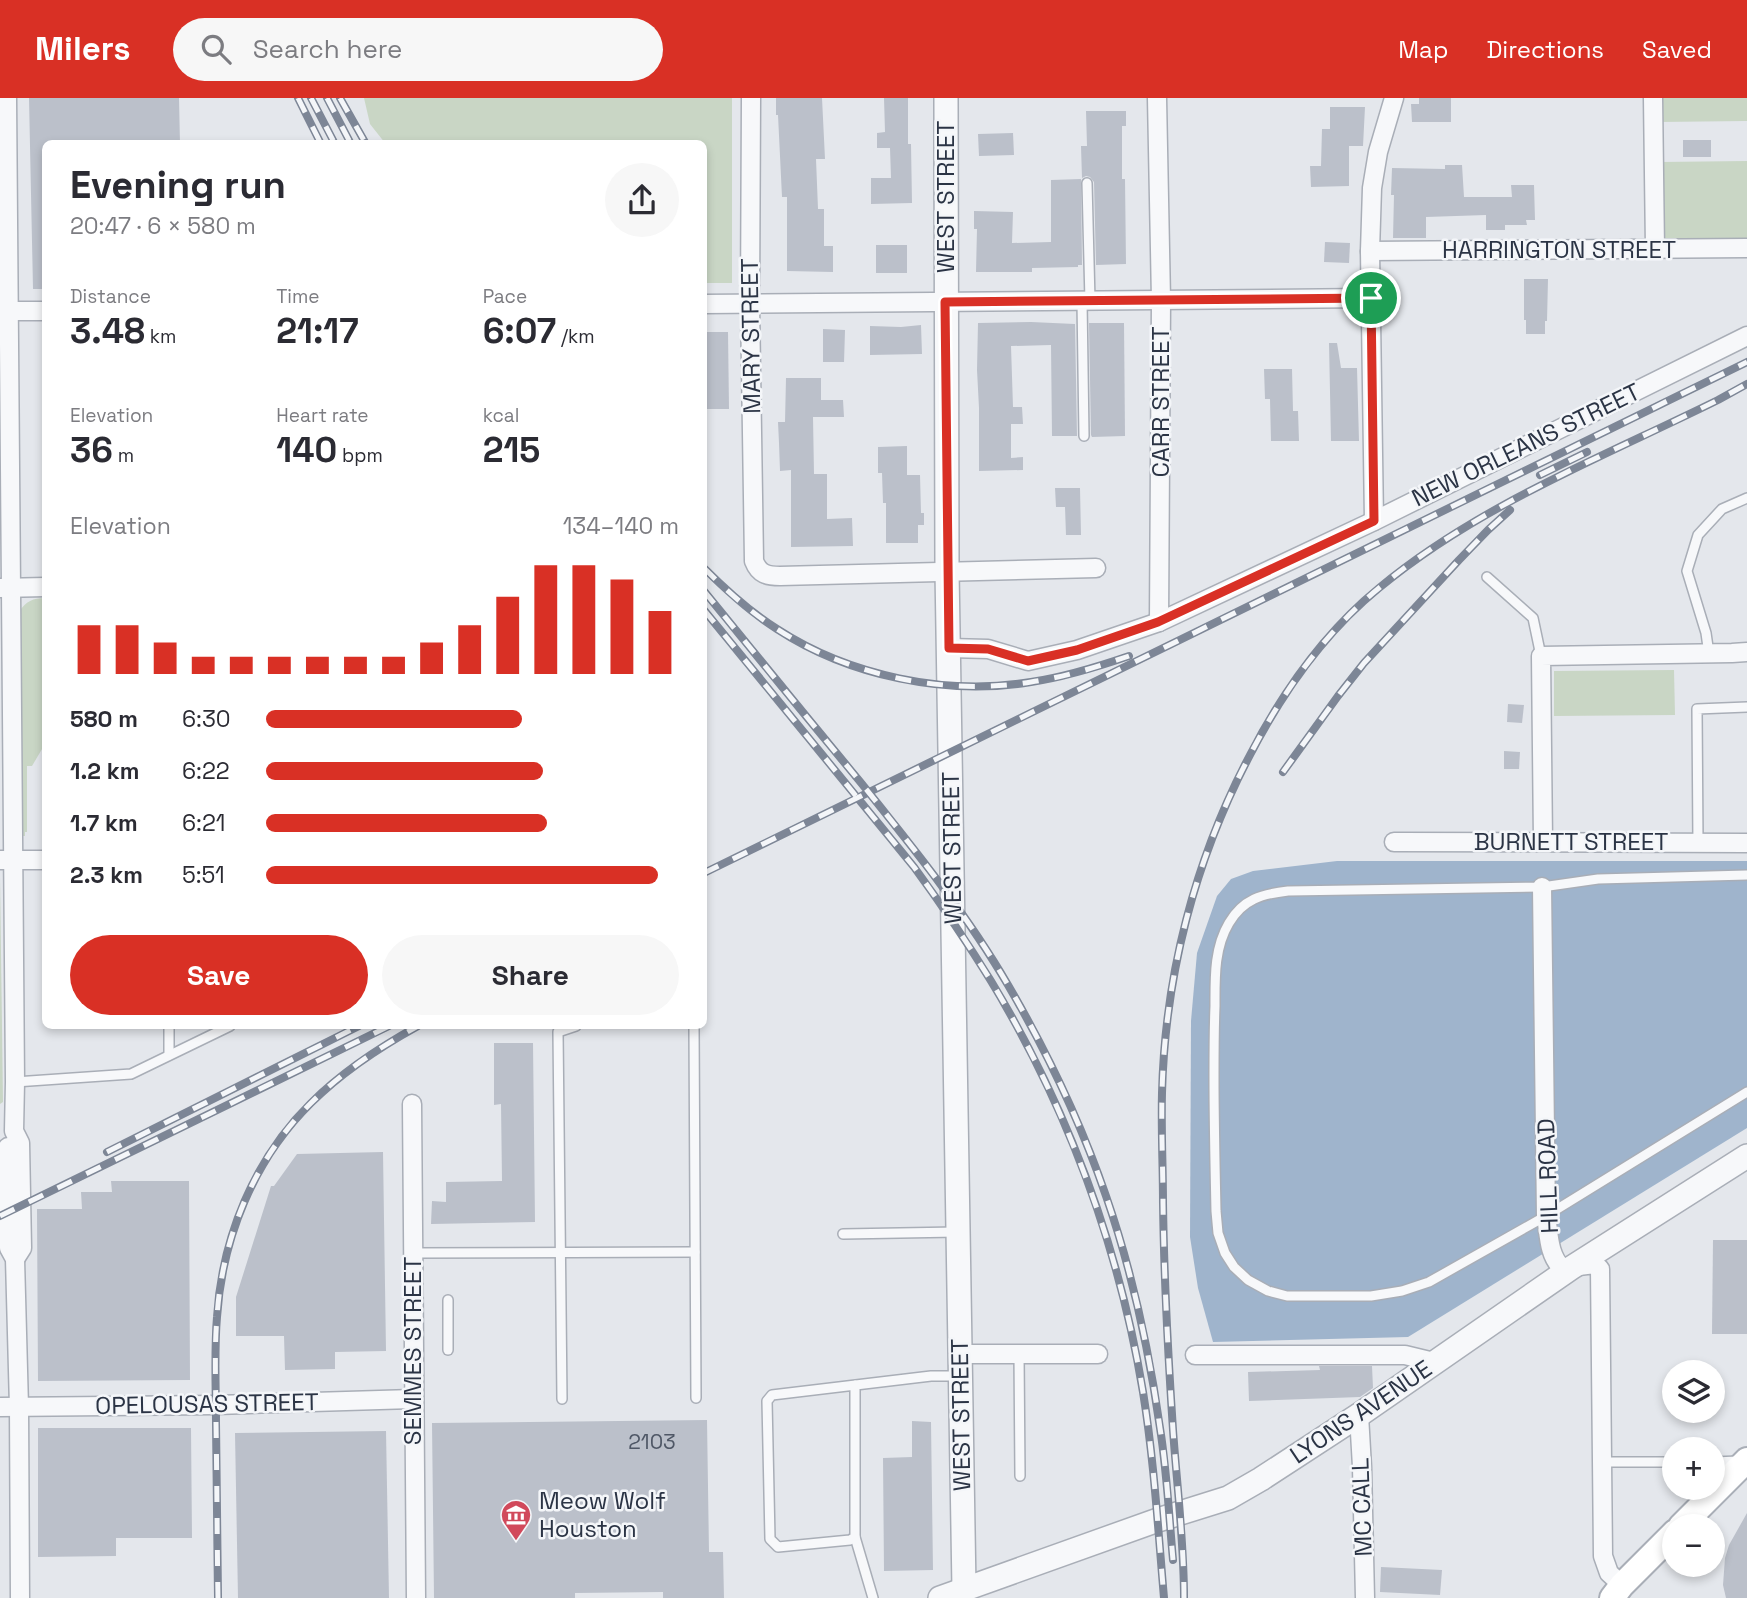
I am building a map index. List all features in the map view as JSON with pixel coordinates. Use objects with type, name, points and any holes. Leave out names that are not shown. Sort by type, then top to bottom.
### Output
[{"type":"main road","points":[[1693,1514],[1747,1460]]},
{"type":"main road","points":[[1617,1592],[1662,1545]]},
{"type":"street","points":[[7,98],[4,311],[7,860],[15,1082],[7,1132],[9,1248],[15,1259],[20,1598]]},
{"type":"street","name":"MARY STREET","points":[[751,98],[750,304],[754,561],[760,572],[769,576],[947,571]]},
{"type":"street","name":"WEST STREET","points":[[946,98],[947,571],[964,1593]]},
{"type":"street","name":"CARR STREET","points":[[1157,98],[1161,300],[1158,622]]},
{"type":"street","points":[[1374,521],[1370,251],[1372,188],[1378,152],[1394,98]]},
{"type":"street","points":[[1653,98],[1655,249]]},
{"type":"street","name":"HARRINGTON STREET","points":[[1370,251],[1747,248]]},
{"type":"street","points":[[707,304],[1371,298]]},
{"type":"street","points":[[4,311],[42,311]]},
{"type":"street","name":"NEW ORLEANS STREET","points":[[949,648],[988,649],[1028,661],[1077,650],[1158,622],[1374,521],[1747,336]]},
{"type":"street","points":[[947,571],[1096,568]]},
{"type":"street","points":[[6,588],[42,587]]},
{"type":"street","points":[[1543,842],[1541,656],[1747,652]]},
{"type":"street","name":"BURNETT STREET","points":[[1394,842],[1747,843]]},
{"type":"street","points":[[7,860],[42,860]]},
{"type":"street","name":"HILL ROAD","points":[[1542,887],[1546,1216],[1551,1249],[1556,1262],[1562,1268],[1595,1264],[1600,1269],[1604,1556],[1617,1592]]},
{"type":"street","name":"SEMMES STREET","points":[[412,1104],[415,1598]]},
{"type":"street","name":"LYONS AVENUE","points":[[940,1598],[964,1593],[1158,1520],[1228,1498],[1359,1415],[1571,1268],[1747,1156]]},
{"type":"street","points":[[960,1365],[1018,1354],[1098,1354]]},
{"type":"street","points":[[1195,1355],[1405,1355],[1434,1362]]},
{"type":"street","name":"OPELOUSAS STREET","points":[[0,1407],[216,1405],[413,1399]]},
{"type":"street","name":"MC CALL","points":[[1359,1415],[1365,1598]]},
{"type":"lane","points":[[1084,436],[1087,183]]},
{"type":"lane","points":[[1709,654],[1706,633],[1687,571],[1699,535],[1722,509],[1747,498]]},
{"type":"lane","points":[[1487,577],[1533,618],[1541,656]]},
{"type":"lane","points":[[1698,843],[1697,709],[1747,707]]},
{"type":"lane","points":[[1747,875],[1598,879],[1542,887],[1288,891],[1265,894],[1251,900],[1239,909],[1229,923],[1216,962],[1214,1116],[1218,1233],[1225,1253],[1234,1267],[1248,1280],[1268,1291],[1287,1296],[1371,1296],[1402,1291],[1429,1282],[1546,1216],[1747,1092]]},
{"type":"lane","points":[[169,1029],[169,1055]]},
{"type":"lane","points":[[15,1082],[131,1074],[224,1029]]},
{"type":"lane","points":[[562,1399],[558,1032],[567,1029]]},
{"type":"lane","points":[[694,1029],[696,1398]]},
{"type":"lane","points":[[843,1234],[958,1232]]},
{"type":"lane","points":[[413,1253],[695,1252]]},
{"type":"lane","points":[[448,1300],[448,1350]]},
{"type":"lane","points":[[1018,1354],[1020,1476]]},
{"type":"lane","points":[[855,1537],[850,1540],[778,1547],[770,1539],[767,1401],[772,1395],[931,1376],[960,1365]]},
{"type":"lane","points":[[855,1385],[855,1537],[873,1598]]},
{"type":"lane","points":[[1725,1461],[1747,1460]]},
{"type":"lane","points":[[1602,1462],[1662,1462]]},
{"type":"green space","points":[[364,98],[732,98],[732,283],[707,283],[707,140],[383,140],[370,124]]},
{"type":"green space","points":[[1658,98],[1747,98],[1747,121],[1659,122]]},
{"type":"green space","points":[[1747,161],[1747,238],[1666,239],[1660,233],[1660,162]]},
{"type":"green space","points":[[42,598],[42,749],[32,766],[27,766],[27,832],[25,836],[20,836],[19,612],[24,605]]},
{"type":"green space","points":[[1674,670],[1675,715],[1554,716],[1554,671]]},
{"type":"green space","points":[[0,876],[3,1102],[0,1104]]},
{"type":"water","points":[[1337,861],[1747,861],[1747,1128],[1408,1337],[1213,1342],[1198,1288],[1190,1237],[1191,1021],[1197,953],[1217,896],[1231,879],[1253,871]]},
{"type":"building","points":[[29,98],[179,98],[180,140],[42,140],[42,289],[33,289]]},
{"type":"building","points":[[776,98],[822,98],[825,159],[816,159],[818,209],[824,209],[824,246],[833,246],[833,272],[787,271],[787,197],[782,197]]},
{"type":"building","points":[[884,98],[908,98],[912,203],[871,204],[871,178],[891,178],[890,148],[877,148],[877,133],[885,132]]},
{"type":"building","points":[[1419,98],[1451,98],[1451,122],[1412,122],[1411,104],[1419,104]]},
{"type":"building","points":[[1330,107],[1365,107],[1363,146],[1349,146],[1349,186],[1311,187],[1310,166],[1321,166],[1322,129],[1330,129]]},
{"type":"building","points":[[1086,111],[1126,111],[1126,126],[1122,126],[1122,179],[1125,179],[1126,264],[1096,265],[1094,182],[1090,177],[1082,178],[1081,146],[1087,146]]},
{"type":"building","points":[[1013,133],[1014,155],[979,156],[978,134]]},
{"type":"building","points":[[1683,140],[1711,140],[1711,157],[1683,157]]},
{"type":"building","points":[[1445,165],[1462,165],[1464,197],[1512,197],[1511,185],[1534,185],[1535,220],[1526,220],[1527,225],[1505,225],[1505,230],[1486,230],[1486,215],[1426,217],[1426,238],[1393,238],[1392,168],[1445,169]]},
{"type":"building","points":[[1081,179],[1082,265],[1032,268],[1032,272],[976,272],[977,229],[974,229],[974,211],[1013,212],[1012,243],[1051,242],[1051,180]]},
{"type":"building","points":[[1325,242],[1350,243],[1349,263],[1324,262]]},
{"type":"building","points":[[876,245],[907,245],[907,273],[876,273]]},
{"type":"building","points":[[1524,279],[1548,279],[1545,334],[1526,334]]},
{"type":"building","points":[[978,323],[1075,324],[1077,436],[1052,436],[1051,345],[1011,346],[1013,407],[1022,407],[1023,424],[1011,424],[1011,458],[1023,457],[1023,470],[979,471]]},
{"type":"building","points":[[1089,323],[1124,323],[1125,436],[1091,435]]},
{"type":"building","points":[[921,325],[922,354],[870,355],[870,326]]},
{"type":"building","points":[[823,329],[845,330],[844,362],[823,362]]},
{"type":"building","points":[[707,332],[728,332],[729,409],[707,409]]},
{"type":"building","points":[[1329,343],[1337,343],[1341,368],[1357,368],[1359,441],[1331,441]]},
{"type":"building","points":[[1264,369],[1292,369],[1293,411],[1298,411],[1299,441],[1271,441],[1270,399],[1265,399]]},
{"type":"building","points":[[786,378],[821,378],[821,400],[843,400],[844,417],[813,417],[814,474],[827,474],[827,519],[852,518],[853,546],[791,547],[791,470],[780,471],[778,422],[785,422]]},
{"type":"building","points":[[907,446],[907,475],[920,475],[924,525],[918,525],[918,543],[886,543],[886,503],[883,503],[882,473],[878,473],[878,447]]},
{"type":"building","points":[[1055,488],[1080,488],[1081,535],[1066,535],[1065,507],[1056,507]]},
{"type":"building","points":[[1508,704],[1524,705],[1522,723],[1507,722]]},
{"type":"building","points":[[1504,751],[1520,752],[1519,769],[1504,769]]},
{"type":"building","points":[[494,1043],[533,1043],[535,1222],[431,1224],[432,1201],[446,1202],[446,1182],[502,1181],[501,1104],[494,1105]]},
{"type":"building","points":[[383,1152],[386,1351],[335,1352],[335,1369],[285,1370],[284,1336],[236,1336],[236,1297],[271,1186],[274,1186],[297,1154]]},
{"type":"building","points":[[111,1181],[189,1181],[190,1380],[38,1381],[37,1209],[82,1209],[81,1192],[112,1192]]},
{"type":"building","points":[[1713,1240],[1747,1240],[1747,1334],[1712,1334]]},
{"type":"building","points":[[1319,1366],[1372,1366],[1373,1388],[1360,1397],[1249,1401],[1248,1372],[1320,1370]]},
{"type":"building","points":[[707,1420],[709,1552],[723,1552],[724,1598],[663,1598],[663,1592],[575,1593],[575,1598],[434,1598],[432,1423]]},
{"type":"building","points":[[912,1421],[931,1422],[933,1570],[884,1571],[883,1458],[912,1457]]},
{"type":"building","points":[[38,1428],[191,1428],[192,1538],[116,1538],[116,1556],[38,1557]]},
{"type":"building","points":[[386,1431],[389,1598],[238,1598],[235,1433]]},
{"type":"building","points":[[1747,1513],[1747,1598],[1726,1598],[1723,1585],[1729,1545]]},
{"type":"building","points":[[1381,1567],[1442,1570],[1440,1595],[1380,1592]]},
{"type":"railway","points":[[298,98],[319,140]]},
{"type":"railway","points":[[311,98],[333,140]]},
{"type":"railway","points":[[327,98],[349,140]]},
{"type":"railway","points":[[340,98],[364,140]]},
{"type":"railway","points":[[707,872],[1747,362]]},
{"type":"railway","points":[[1184,1598],[1165,1288],[1162,1120],[1164,1049],[1169,1005],[1186,919],[1213,835],[1231,795],[1276,709],[1306,665],[1359,605],[1379,588],[1418,558],[1500,507],[1747,384]]},
{"type":"railway","points":[[1540,475],[1587,452]]},
{"type":"railway","points":[[1283,772],[1364,663],[1459,560],[1510,510]]},
{"type":"railway","points":[[707,571],[757,615],[805,645],[835,659],[899,678],[932,684],[999,686],[1056,677],[1129,656]]},
{"type":"railway","points":[[707,595],[939,882],[992,958],[1050,1062],[1096,1169],[1132,1282],[1151,1369],[1160,1428],[1173,1560]]},
{"type":"railway","points":[[707,614],[914,867],[991,981],[1043,1078],[1086,1179],[1120,1284],[1133,1338],[1150,1443],[1164,1598]]},
{"type":"railway","points":[[107,1152],[353,1029]]},
{"type":"railway","points":[[0,1216],[383,1029]]},
{"type":"railway","points":[[218,1598],[216,1330],[220,1287],[234,1229],[258,1174],[291,1125],[311,1103],[348,1071],[413,1029]]},
{"type":"place","name":"Meow Wolf Houston","points":[[516,1542]]},
{"type":"route","points":[[1371,298],[1374,521],[1158,622],[1077,650],[1028,661],[988,649],[949,648],[945,302],[1371,298]]}]
